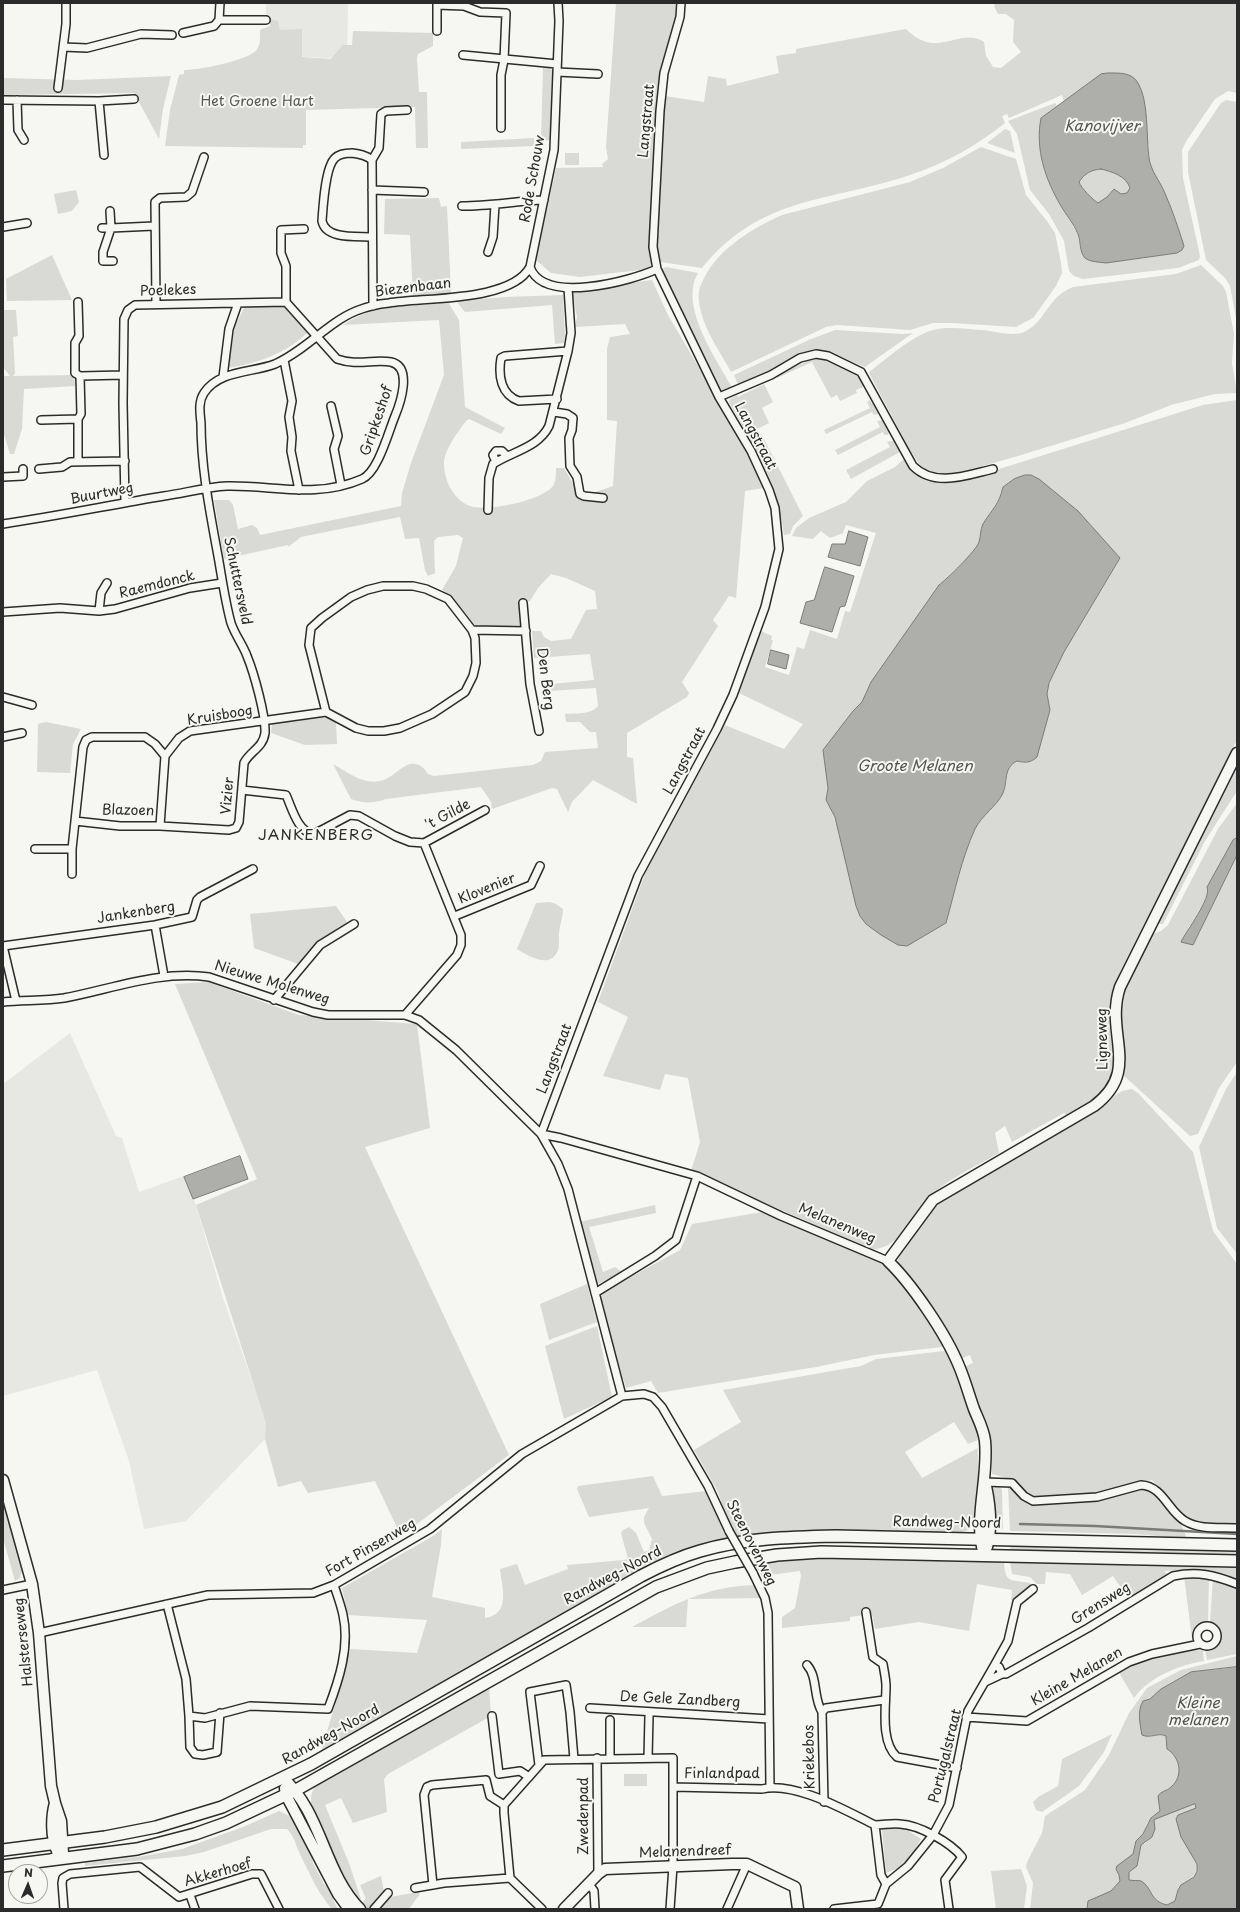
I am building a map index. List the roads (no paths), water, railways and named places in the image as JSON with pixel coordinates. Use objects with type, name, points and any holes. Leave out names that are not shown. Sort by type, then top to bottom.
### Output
[{"type":"main road","name":"Randweg-Noord","points":[[3,1850],[105,1838],[156,1827],[207,1813],[311,1764],[641,1576],[694,1553],[746,1541],[782,1537],[836,1536],[1237,1545]]},
{"type":"main road","points":[[3,1866],[46,1861],[66,1856],[137,1849],[195,1834],[226,1823],[291,1792],[656,1587],[707,1568],[752,1558],[821,1552],[1237,1561]]},
{"type":"street","points":[[58,88],[66,24],[66,3]]},
{"type":"street","points":[[183,33],[214,26],[219,20],[220,3]]},
{"type":"street","name":"Rode Schouw","points":[[530,267],[554,150],[558,3]]},
{"type":"street","name":"Langstraat","points":[[541,1134],[638,876],[717,729],[733,695],[770,590],[779,549],[775,508],[769,490],[750,451],[720,397],[656,269],[653,247],[660,111],[664,73],[680,17],[681,3]]},
{"type":"street","points":[[437,31],[437,4],[464,6],[480,12],[506,13],[504,60],[501,74],[500,128]]},
{"type":"street","points":[[219,20],[266,20]]},
{"type":"street","points":[[62,47],[86,48],[141,34],[172,35]]},
{"type":"street","points":[[463,54],[504,60],[557,64]]},
{"type":"street","points":[[557,72],[598,74]]},
{"type":"street","points":[[3,100],[98,101],[134,99]]},
{"type":"street","points":[[17,100],[18,130],[24,140]]},
{"type":"street","points":[[98,101],[104,155]]},
{"type":"street","points":[[373,306],[372,160],[379,148],[381,114],[386,111],[407,110]]},
{"type":"street","points":[[372,160],[360,154],[349,153],[339,155],[333,159],[326,184],[322,221],[326,230],[332,233],[372,237]]},
{"type":"street","points":[[156,304],[154,226],[156,200],[162,197],[186,197],[192,192],[204,157]]},
{"type":"street","points":[[372,190],[424,192]]},
{"type":"street","points":[[462,206],[495,206],[508,202],[544,200]]},
{"type":"street","points":[[488,252],[492,237],[495,206]]},
{"type":"street","points":[[110,211],[111,228],[103,252],[102,261],[113,261]]},
{"type":"street","points":[[3,228],[27,223]]},
{"type":"street","points":[[102,228],[154,226]]},
{"type":"street","points":[[304,229],[279,230],[282,253],[286,266],[286,302],[317,336]]},
{"type":"street","points":[[530,267],[535,276]]},
{"type":"street","name":"Biezenbaan","points":[[205,490],[201,453],[201,399],[209,387],[223,377],[262,369],[284,360],[302,350],[317,336],[355,311],[373,306],[495,291],[516,282],[530,267]]},
{"type":"street","points":[[523,276],[535,276],[547,283],[568,288],[598,286],[627,280],[641,276],[656,269]]},
{"type":"street","points":[[488,510],[489,478],[493,464],[530,446],[544,435],[554,412],[571,333],[568,288]]},
{"type":"street","points":[[78,302],[78,336],[75,343],[74,371],[80,376],[123,375]]},
{"type":"street","name":"Poelekes","points":[[126,502],[123,375],[124,319],[128,310],[135,304],[286,302]]},
{"type":"street","points":[[223,377],[229,329],[238,303]]},
{"type":"street","name":"Gripkeshof","points":[[205,490],[227,486],[316,490],[363,479],[373,470],[402,398],[404,383],[402,374],[398,366],[391,362],[346,362],[337,359],[317,336]]},
{"type":"street","points":[[556,399],[519,402],[513,399],[508,395],[502,383],[501,358],[505,356],[568,351]]},
{"type":"street","name":"Langstraat","points":[[720,397],[771,375],[800,358],[816,354],[828,356],[861,372],[913,466],[919,472],[945,479],[956,478],[993,469]]},
{"type":"street","points":[[284,360],[292,401],[289,417],[292,437],[291,451],[299,490]]},
{"type":"street","points":[[78,462],[78,419],[81,414],[80,376]]},
{"type":"street","points":[[331,406],[338,436],[334,449],[341,485]]},
{"type":"street","points":[[554,412],[567,414],[572,418],[572,430],[569,438],[570,466],[577,477],[580,494],[584,496],[603,498]]},
{"type":"street","points":[[41,420],[78,419]]},
{"type":"street","points":[[39,468],[62,467],[70,462],[125,462]]},
{"type":"street","points":[[3,477],[23,476],[23,469]]},
{"type":"street","name":"Buurtweg","points":[[3,524],[126,502],[205,490]]},
{"type":"street","name":"Schuttersveld","points":[[205,490],[231,623],[247,655],[253,672],[264,722]]},
{"type":"street","name":"Raemdonck","points":[[99,611],[102,593],[107,583]]},
{"type":"street","name":"Raemdonck","points":[[3,612],[60,608],[99,611],[115,609],[190,588],[222,583]]},
{"type":"street","points":[[264,722],[326,712],[356,728],[368,731],[384,731],[400,728],[432,714],[465,692],[473,676],[476,663],[475,638],[472,630],[448,599],[426,589],[413,586],[383,586],[367,590],[351,597],[311,628],[309,645],[326,712]]},
{"type":"street","name":"Den Berg","points":[[523,603],[530,684],[539,731]]},
{"type":"street","name":"Den Berg","points":[[472,630],[526,630]]},
{"type":"street","points":[[3,697],[32,705]]},
{"type":"street","name":"Kruisboog","points":[[165,756],[179,738],[190,732],[264,722]]},
{"type":"street","name":"Vizier","points":[[160,826],[229,830],[236,828],[239,822],[244,762],[247,755],[258,748],[263,741],[264,722]]},
{"type":"street","points":[[3,737],[22,733]]},
{"type":"street","points":[[72,874],[72,849],[83,747],[86,740],[92,737],[140,736],[150,739],[165,756]]},
{"type":"street","name":"Ligneweg","points":[[888,1261],[933,1200],[1094,1106],[1108,1094],[1116,1079],[1119,1069],[1120,1056],[1115,1014],[1120,987],[1237,753]]},
{"type":"street","name":"Blazoen","points":[[75,821],[120,826],[160,826],[165,756]]},
{"type":"street","name":"'t Gilde","points":[[242,790],[286,795],[299,825],[310,834],[314,834],[350,815],[359,816],[395,836],[410,842],[424,843],[485,810]]},
{"type":"street","name":"'t Gilde","points":[[424,843],[455,916]]},
{"type":"street","points":[[35,849],[72,849]]},
{"type":"street","name":"Klovenier","points":[[405,1014],[457,954],[462,946],[461,935],[455,916],[531,885],[540,866]]},
{"type":"street","name":"Jankenberg","points":[[16,1001],[3,946],[155,925],[192,917],[196,900],[254,869]]},
{"type":"street","points":[[274,1000],[320,945],[354,924]]},
{"type":"street","points":[[155,925],[164,976]]},
{"type":"street","name":"Nieuwe Molenweg","points":[[3,1002],[62,998],[164,976],[192,975],[209,978],[274,1000],[328,1015],[405,1014],[419,1020],[456,1050],[541,1134],[558,1164],[568,1188],[622,1396]]},
{"type":"street","name":"Melanenweg","points":[[541,1134],[562,1138],[697,1176],[781,1216],[888,1261],[901,1273],[927,1311],[959,1365],[985,1440],[985,1482],[981,1501],[984,1555]]},
{"type":"street","points":[[595,1293],[655,1256],[676,1240],[697,1176]]},
{"type":"street","name":"Fort Pinsenweg","points":[[39,1633],[208,1594],[313,1593],[334,1585],[430,1529],[522,1454],[622,1396],[644,1394],[653,1397]]},
{"type":"street","name":"Steenovenweg","points":[[653,1397],[662,1407],[708,1486],[729,1531],[753,1573],[765,1598],[768,1613],[770,1787]]},
{"type":"street","name":"Halsterseweg","points":[[3,1480],[32,1584],[39,1633],[48,1744],[55,1803],[61,1821],[59,1843],[63,1853],[66,1856]]},
{"type":"street","points":[[985,1482],[1012,1483],[1024,1496],[1033,1501],[1097,1497],[1141,1485],[1148,1486],[1158,1492],[1184,1520],[1196,1526],[1237,1528]]},
{"type":"street","name":"Grensweg","points":[[985,1682],[1002,1674],[1006,1674],[1088,1628],[1173,1576],[1184,1574],[1211,1575],[1237,1584]]},
{"type":"street","points":[[3,1590],[32,1584]]},
{"type":"street","points":[[189,1716],[205,1718],[250,1706],[328,1709],[338,1684],[345,1650],[344,1617],[334,1585]]},
{"type":"street","name":"Portugalstraat","points":[[886,1884],[908,1866],[933,1835],[949,1805],[966,1717],[1008,1641],[1017,1602],[1033,1589]]},
{"type":"street","points":[[167,1604],[186,1679],[190,1747],[195,1754],[203,1756],[217,1752],[220,1713]]},
{"type":"street","points":[[866,1612],[874,1657],[883,1664],[886,1686],[884,1700],[887,1742],[890,1751],[897,1757],[957,1768]]},
{"type":"street","name":"Kleine Melanen","points":[[966,1717],[1027,1721],[1129,1662],[1152,1654],[1200,1644]]},
{"type":"street","name":"Kriekebos","points":[[807,1665],[812,1675],[818,1706],[822,1712],[824,1802]]},
{"type":"street","points":[[994,1666],[999,1667],[1002,1674]]},
{"type":"street","points":[[539,1765],[530,1692],[566,1685],[574,1759]]},
{"type":"street","name":"Kriekebos","points":[[822,1712],[826,1708],[884,1700]]},
{"type":"street","name":"De Gele Zandberg","points":[[590,1708],[769,1718]]},
{"type":"street","points":[[492,1716],[499,1774],[520,1771],[529,1777]]},
{"type":"street","points":[[648,1758],[649,1716]]},
{"type":"street","points":[[610,1720],[610,1758]]},
{"type":"street","name":"Zwedenpad","points":[[597,1758],[598,1874]]},
{"type":"street","points":[[542,1909],[510,1878],[504,1805],[544,1760],[674,1758],[673,1866],[670,1909]]},
{"type":"street","points":[[283,1778],[332,1862],[340,1884],[360,1909]]},
{"type":"street","points":[[433,1885],[424,1795],[427,1787],[432,1785],[486,1780],[490,1796],[504,1805]]},
{"type":"street","name":"Finlandpad","points":[[673,1787],[762,1789],[770,1787]]},
{"type":"street","name":"Kriekebos","points":[[770,1787],[792,1789],[876,1825],[902,1824],[939,1838],[962,1856],[945,1880],[949,1909]]},
{"type":"street","points":[[291,1792],[338,1894],[349,1909]]},
{"type":"street","points":[[834,1909],[878,1904],[886,1884],[881,1875],[876,1825]]},
{"type":"street","points":[[727,1909],[747,1864]]},
{"type":"street","name":"Melanendreef","points":[[598,1874],[605,1869],[747,1864],[795,1887],[798,1909]]},
{"type":"street","name":"Akkerhoef","points":[[64,1909],[63,1878],[75,1873],[140,1867],[179,1897],[190,1895],[252,1874],[261,1874],[279,1909]]},
{"type":"street","points":[[564,1909],[598,1874]]},
{"type":"street","points":[[415,1888],[510,1878]]},
{"type":"street","points":[[589,1884],[594,1891],[595,1909]]},
{"type":"street","points":[[374,1909],[388,1893]]},
{"type":"street","points":[[190,1895],[195,1909]]},
{"type":"water","name":"Kanovijver","points":[[1116,73],[1129,75],[1135,79],[1142,91],[1146,109],[1150,163],[1167,198],[1184,246],[1182,250],[1177,253],[1106,263],[1095,262],[1085,258],[1076,230],[1050,185],[1040,152],[1039,130],[1041,118],[1101,74]],"holes":[[[1101,169],[1114,173],[1125,180],[1130,188],[1127,193],[1121,194],[1114,189],[1107,197],[1098,203],[1087,194],[1079,182],[1091,171]]]},
{"type":"water","name":"Groote Melanen","points":[[1025,475],[1031,475],[1039,479],[1078,511],[1120,558],[1064,652],[1049,683],[1047,694],[1050,710],[1037,757],[1028,762],[1017,761],[1010,767],[1003,793],[997,802],[981,819],[975,829],[962,864],[946,923],[907,946],[898,945],[866,924],[860,916],[856,906],[835,817],[826,800],[828,788],[823,750],[853,711],[862,702],[871,682],[939,585],[973,552],[979,542],[981,528],[997,503],[1003,487],[1014,479]]},
{"type":"water","points":[[849,531],[868,537],[860,566],[828,557],[832,544],[845,544]]},
{"type":"water","points":[[825,567],[854,576],[845,606],[840,607],[832,632],[800,623],[806,602],[814,600]]},
{"type":"water","points":[[771,650],[789,655],[786,669],[768,664]]},
{"type":"water","points":[[1237,838],[1237,855],[1193,945],[1181,942],[1206,899],[1208,892],[1207,887],[1233,840]]},
{"type":"water","points":[[240,1156],[248,1179],[193,1199],[184,1177]]},
{"type":"water","name":"Kleine melanen","points":[[1237,1667],[1237,1909],[1087,1909],[1088,1901],[1111,1891],[1120,1881],[1116,1869],[1117,1866],[1133,1854],[1136,1841],[1143,1834],[1151,1818],[1160,1811],[1158,1796],[1171,1787],[1178,1778],[1179,1767],[1175,1757],[1167,1749],[1166,1736],[1142,1735],[1140,1718],[1141,1705],[1143,1701],[1150,1699],[1161,1689],[1191,1672]],"holes":[[[1195,1804],[1196,1808],[1178,1815],[1176,1819],[1181,1837],[1197,1864],[1197,1871],[1194,1877],[1181,1885],[1175,1901],[1167,1905],[1157,1901],[1148,1887],[1141,1881],[1129,1880],[1129,1872],[1137,1866],[1141,1845],[1152,1837],[1155,1829],[1154,1820]]]},
{"type":"waterway","points":[[1020,1524],[1095,1526],[1237,1534]]},
{"type":"district","name":"JANKENBERG","points":[[316,836]]},
{"type":"park label","name":"Het Groene Hart","points":[[257,102]]}]
